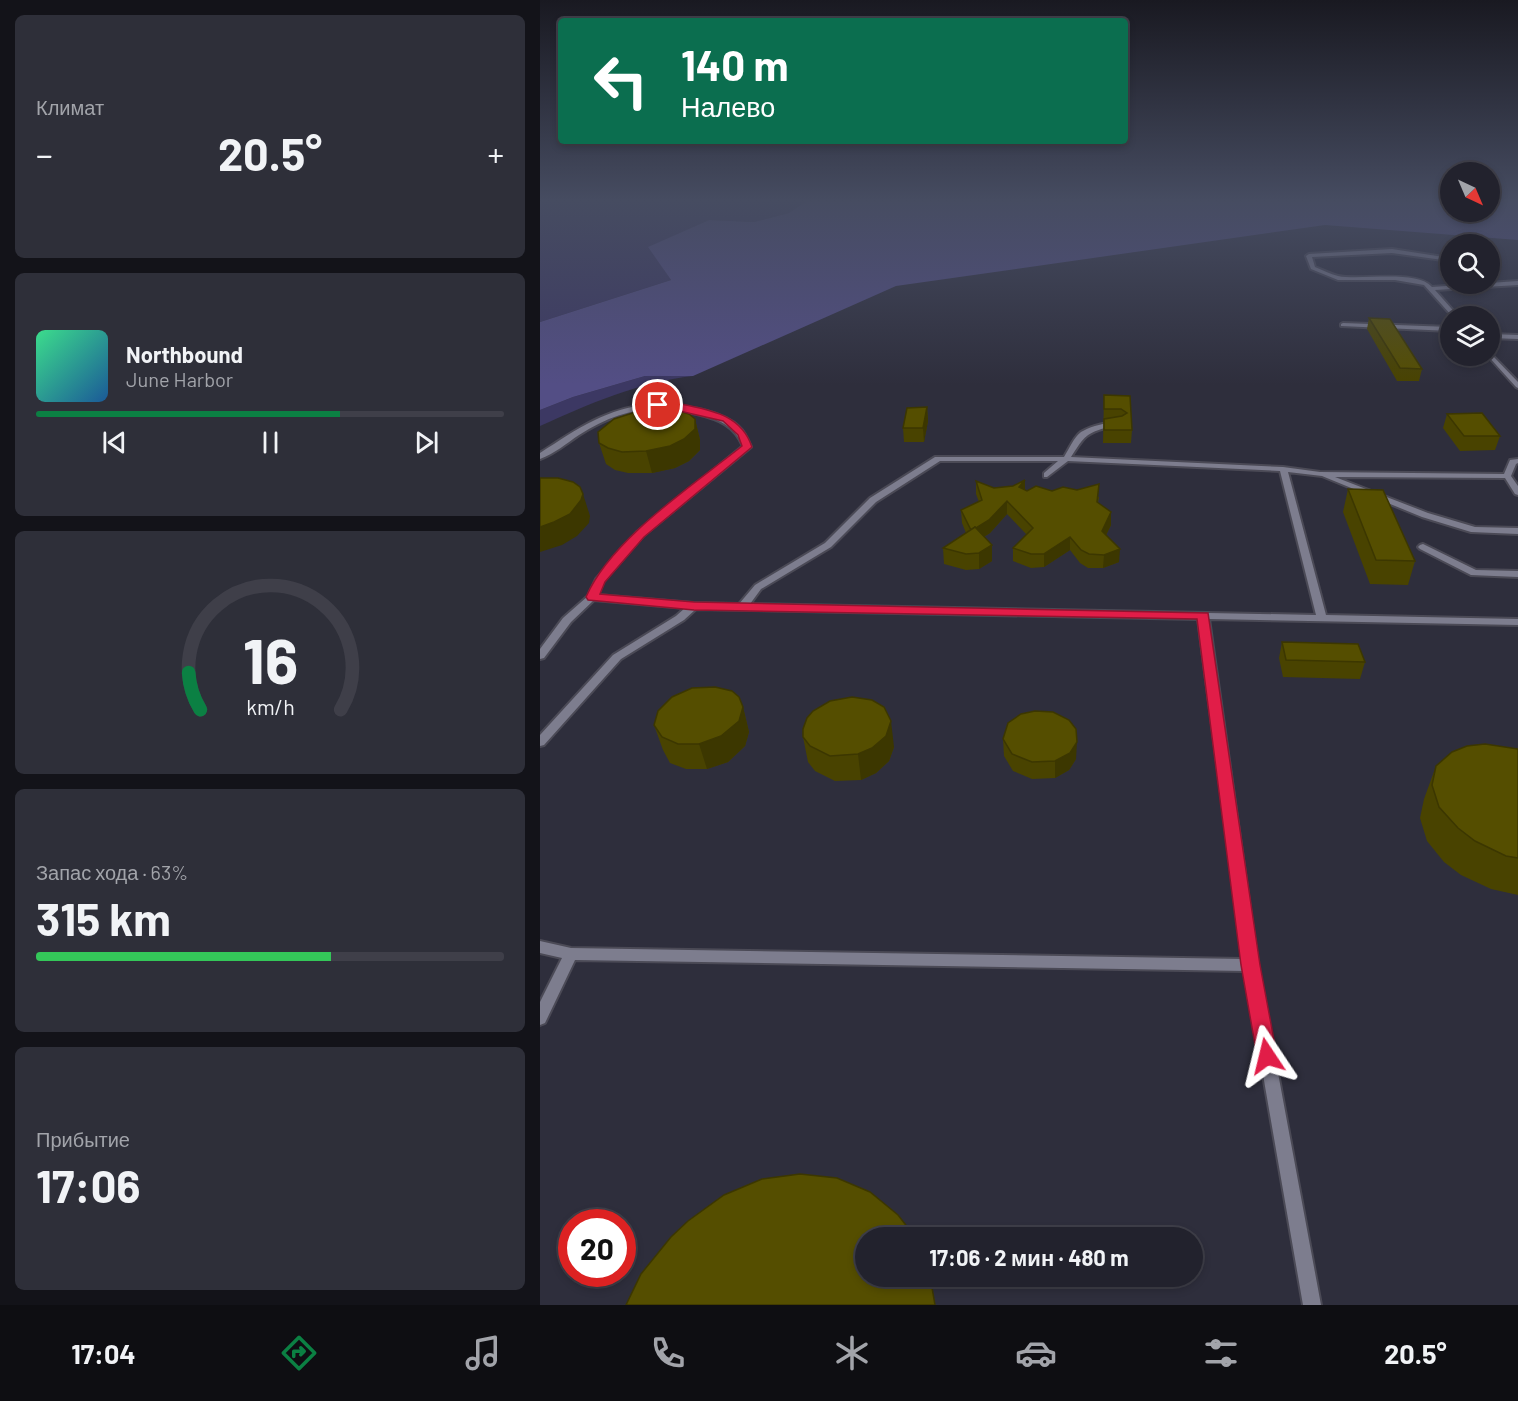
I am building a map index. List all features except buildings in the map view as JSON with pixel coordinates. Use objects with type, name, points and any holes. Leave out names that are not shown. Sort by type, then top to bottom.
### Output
[{"type":"lane","points":[[1311,263],[1313,268],[1338,278],[1395,278],[1426,284],[1446,306]]},
{"type":"lane","points":[[1431,289],[1518,283]]},
{"type":"lane","points":[[1343,325],[1440,329]]},
{"type":"lane","points":[[1500,336],[1518,337]]},
{"type":"lane","points":[[1500,366],[1518,387]]},
{"type":"lane","points":[[540,457],[598,420],[619,411],[643,405],[673,405],[726,419],[743,434],[747,447],[640,534],[599,581],[592,597],[567,620],[540,656]]},
{"type":"lane","points":[[1047,475],[1066,459],[1083,434],[1107,425],[1120,424]]},
{"type":"lane","points":[[743,606],[758,587],[828,545],[873,500],[938,459],[1066,459],[1283,469],[1320,474],[1507,476]]},
{"type":"lane","points":[[1507,476],[1514,462],[1518,461]]},
{"type":"lane","points":[[1283,469],[1322,618]]},
{"type":"lane","points":[[1320,474],[1425,515],[1474,530],[1518,531]]},
{"type":"lane","points":[[1507,476],[1518,492]]},
{"type":"lane","points":[[1423,547],[1474,573],[1518,574]]},
{"type":"lane","points":[[592,597],[694,606],[1518,622]]},
{"type":"lane","points":[[540,742],[617,657],[680,618],[694,606]]},
{"type":"lane","points":[[1203,615],[1251,965],[1312,1305]]},
{"type":"lane","points":[[540,947],[571,954],[1251,965]]},
{"type":"lane","points":[[540,1018],[571,954]]},
{"type":"shaded area","points":[[540,263],[660,263],[671,280],[540,322]]},
{"type":"shaded area","points":[[659,263],[1058,263],[896,286],[693,376],[645,376],[573,397],[540,410],[540,322],[671,280]]},
{"type":"shaded area","points":[[645,376],[693,376],[634,389],[596,402],[540,426],[540,410],[573,397]]},
{"type":"route","points":[[658,405],[673,405],[726,419],[743,434],[747,447],[640,534],[599,581],[592,597],[694,606],[1203,615],[1251,965],[1267,1056]]}]
